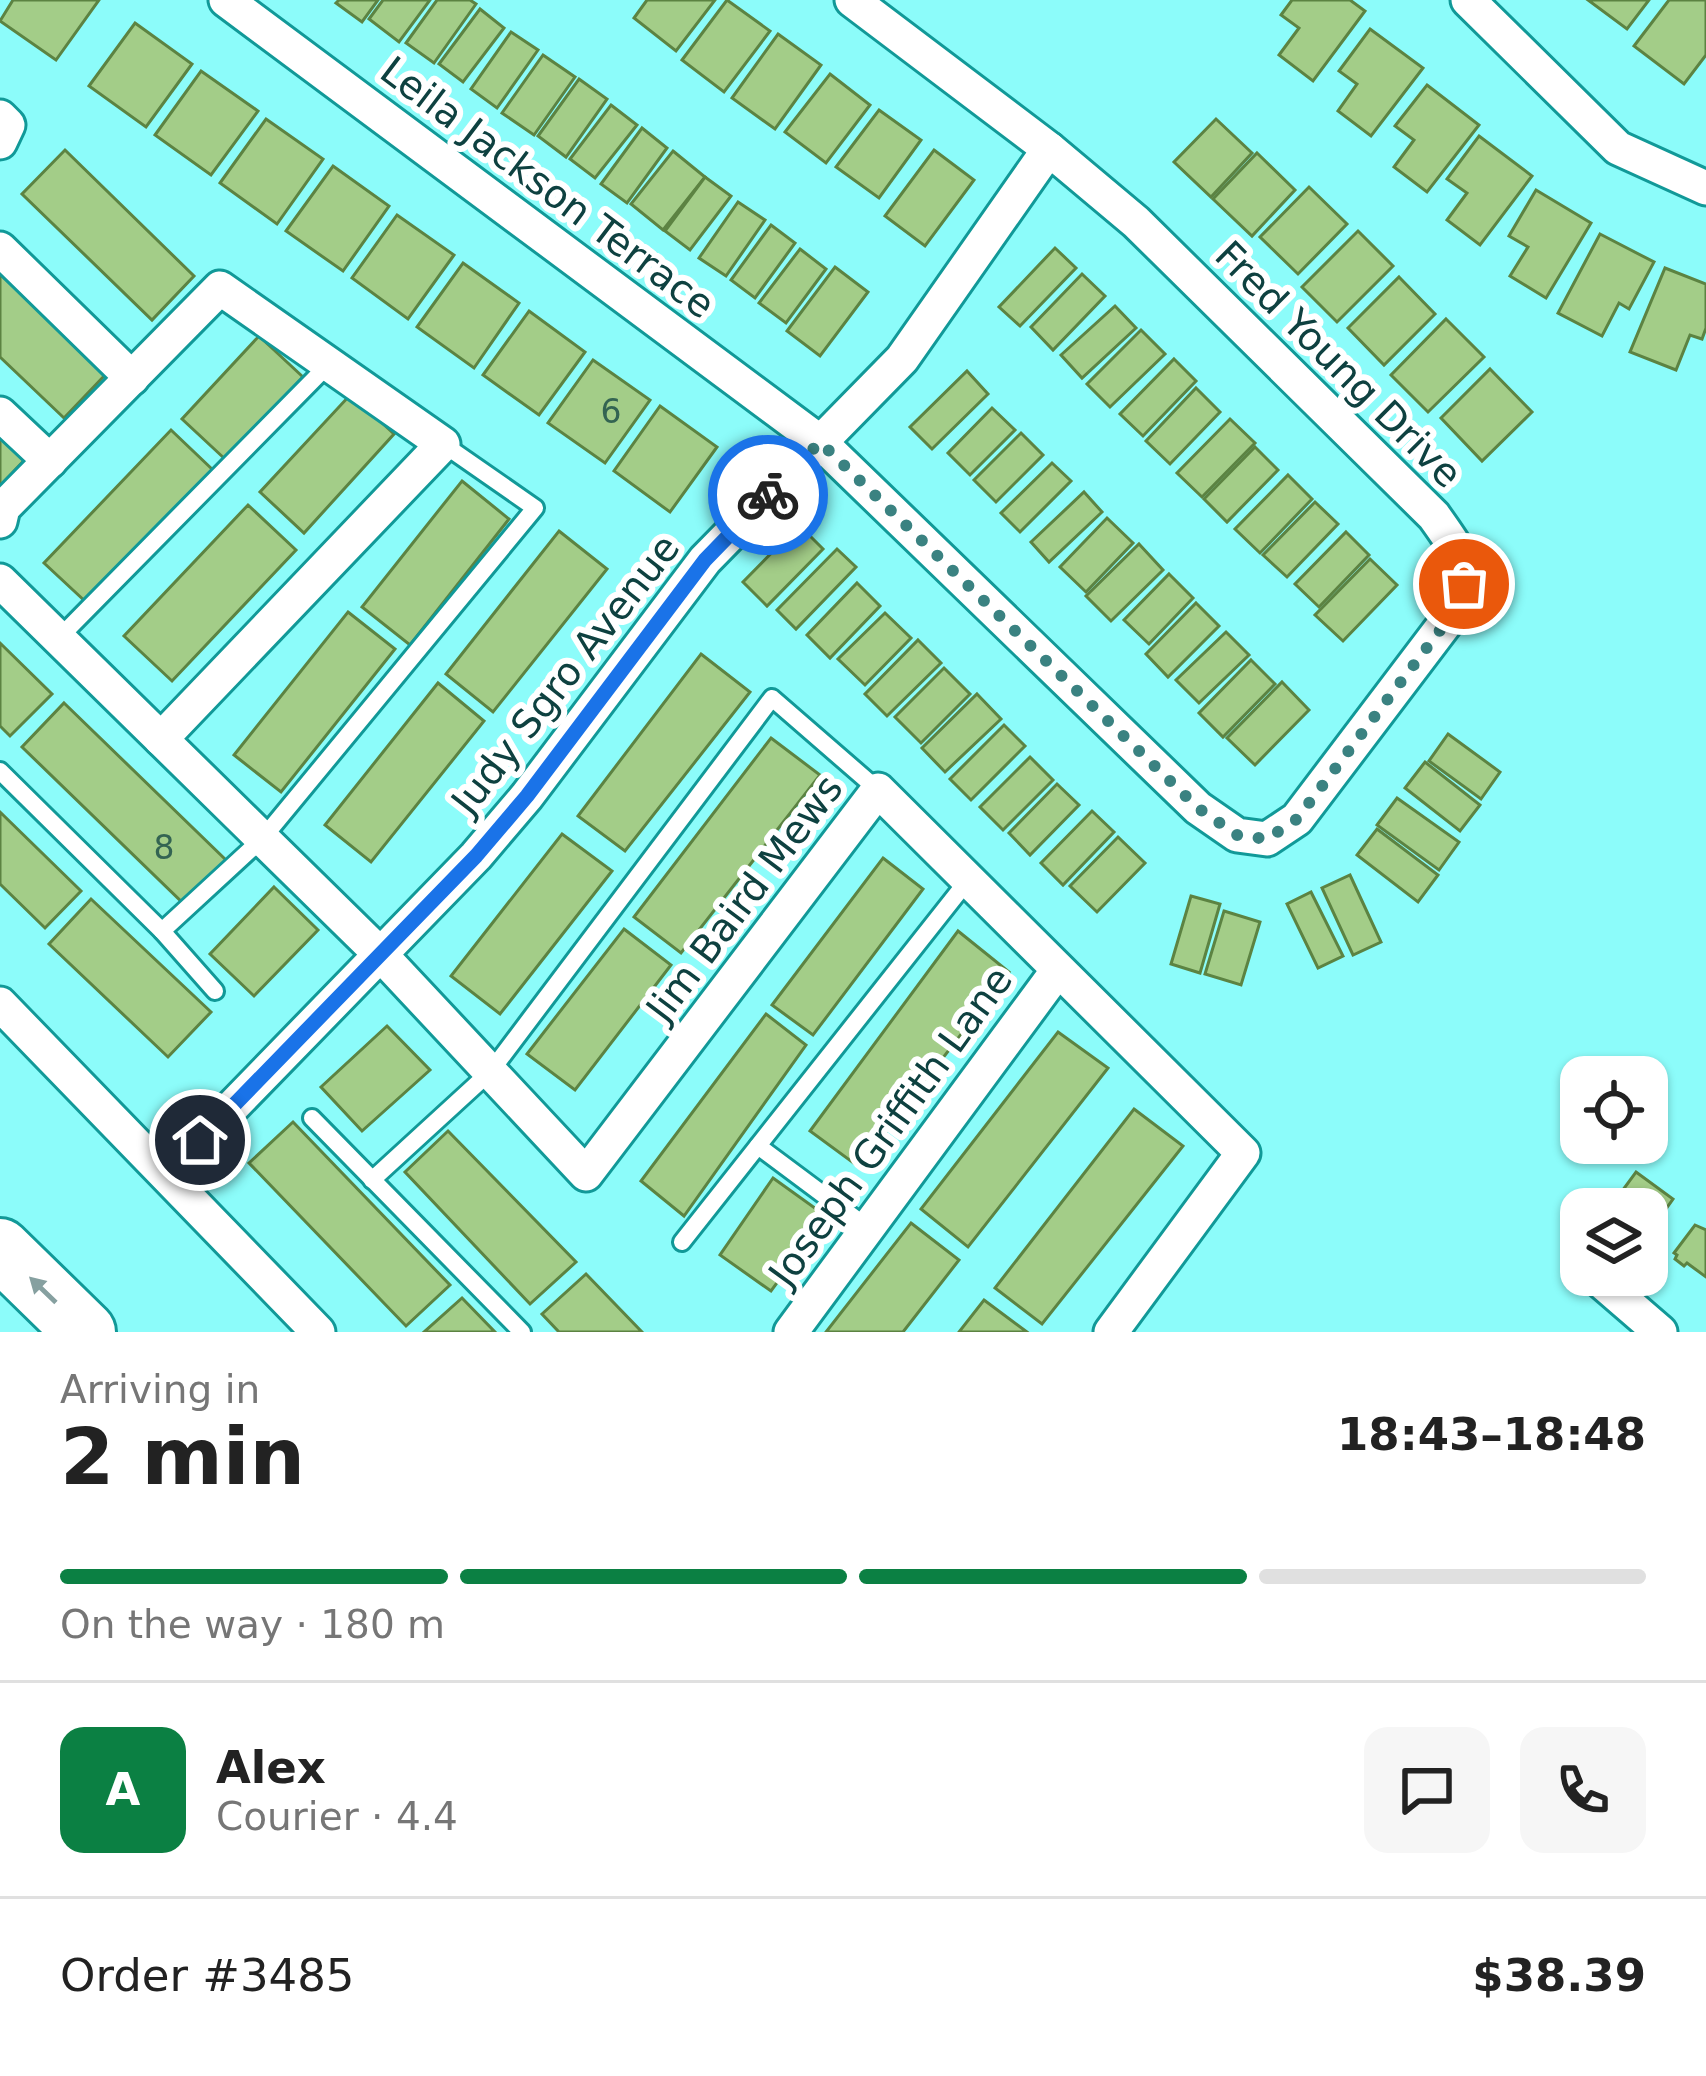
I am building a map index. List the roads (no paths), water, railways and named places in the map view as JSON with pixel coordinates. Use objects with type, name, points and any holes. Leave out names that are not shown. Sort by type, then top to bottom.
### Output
[{"type":"highway","points":[[0,1249],[85,1332]]},
{"type":"street","name":"Leila Jackson Terrace","points":[[226,0],[820,442]]},
{"type":"street","name":"Fred Young Drive","points":[[820,442],[1198,808],[1237,835],[1267,839],[1297,819],[1447,621],[1464,584],[1460,553],[1434,516],[1136,222],[1049,149],[852,0]]},
{"type":"street","points":[[1468,0],[1618,148],[1706,188]]},
{"type":"street","points":[[0,117],[8,125],[0,142]]},
{"type":"street","name":"Judy Sgro Avenue","points":[[165,1172],[476,856],[527,796],[705,560],[902,358],[1049,149]]},
{"type":"street","points":[[0,250],[132,378]]},
{"type":"street","points":[[0,521],[3,508],[220,288],[442,444],[161,739]]},
{"type":"street","points":[[0,414],[50,461]]},
{"type":"street","name":"Jim Baird Mews","points":[[0,581],[381,955],[586,1174],[878,790],[1243,1153],[1111,1332]]},
{"type":"street","name":"Joseph Griffith Lane","points":[[790,1332],[1058,970]]},
{"type":"street","points":[[0,1004],[318,1332]]},
{"type":"street","points":[[1618,1296],[1660,1332]]},
{"type":"lane","points":[[58,638],[329,364]]},
{"type":"lane","points":[[161,931],[262,838],[535,508],[442,444]]},
{"type":"lane","points":[[372,1180],[491,1071],[772,698],[878,790]]},
{"type":"lane","points":[[0,772],[215,991]]},
{"type":"lane","points":[[682,1241],[968,880]]},
{"type":"lane","points":[[312,1118],[522,1332]]},
{"type":"lane","points":[[758,1146],[868,1228]]}]
